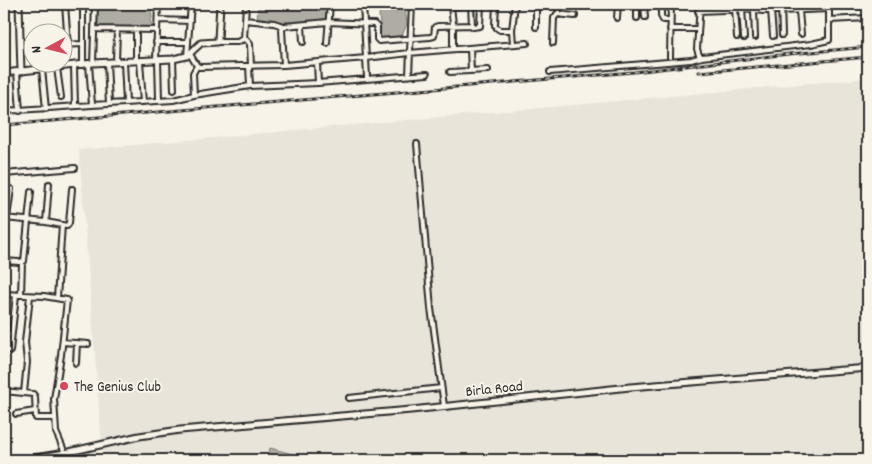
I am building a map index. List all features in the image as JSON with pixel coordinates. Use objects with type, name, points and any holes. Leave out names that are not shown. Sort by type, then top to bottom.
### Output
[{"type":"street","points":[[19,4],[20,111]]},
{"type":"street","points":[[65,4],[65,22]]},
{"type":"street","points":[[83,4],[82,44],[88,64],[92,105]]},
{"type":"street","points":[[88,64],[94,29],[95,4]]},
{"type":"street","points":[[158,4],[156,42],[159,100]]},
{"type":"street","points":[[191,4],[188,55],[197,66],[317,63],[453,48],[527,43]]},
{"type":"street","points":[[217,42],[219,36],[220,4]]},
{"type":"street","points":[[75,106],[74,66],[107,62],[173,59],[188,55],[198,45],[217,42],[240,42],[244,37],[246,4]]},
{"type":"street","points":[[327,44],[330,4]]},
{"type":"street","points":[[363,4],[367,78]]},
{"type":"street","points":[[409,75],[413,4],[474,5],[472,25]]},
{"type":"street","points":[[245,20],[274,23],[283,26],[328,22],[376,25],[377,39],[379,41],[410,39],[432,37],[436,26],[480,26],[481,4]]},
{"type":"street","points":[[496,4],[496,27],[500,30],[512,30]]},
{"type":"street","points":[[513,44],[512,30],[515,4]]},
{"type":"street","points":[[536,4],[536,27]]},
{"type":"street","points":[[553,42],[554,18],[559,4]]},
{"type":"street","points":[[617,18],[618,4]]},
{"type":"street","points":[[637,4],[637,18]]},
{"type":"street","points":[[644,4],[645,17]]},
{"type":"street","points":[[661,4],[661,18],[663,20],[670,20]]},
{"type":"street","points":[[670,57],[672,4]]},
{"type":"street","points":[[700,4],[697,28],[698,53],[702,57]]},
{"type":"street","points":[[727,4],[727,10]]},
{"type":"street","points":[[781,4],[782,35]]},
{"type":"street","points":[[801,34],[801,10],[803,4]]},
{"type":"street","points":[[452,5],[453,48]]},
{"type":"street","points":[[550,72],[691,60],[829,40],[829,6],[780,11],[752,8],[698,11]]},
{"type":"street","points":[[858,6],[868,6]]},
{"type":"street","points":[[752,8],[755,37]]},
{"type":"street","points":[[742,9],[744,38]]},
{"type":"street","points":[[735,10],[737,37]]},
{"type":"street","points":[[771,10],[773,36]]},
{"type":"street","points":[[557,14],[575,16]]},
{"type":"street","points":[[829,20],[868,18]]},
{"type":"street","points":[[158,20],[190,21]]},
{"type":"street","points":[[302,25],[303,42]]},
{"type":"street","points":[[283,26],[284,64]]},
{"type":"street","points":[[670,29],[697,28]]},
{"type":"street","points":[[94,29],[157,30]]},
{"type":"street","points":[[136,29],[143,102]]},
{"type":"street","points":[[116,30],[116,62]]},
{"type":"street","points":[[244,37],[250,44],[250,86]]},
{"type":"street","points":[[156,42],[188,42]]},
{"type":"street","points":[[72,45],[82,44]]},
{"type":"street","points":[[470,48],[471,71]]},
{"type":"street","points":[[173,59],[174,90]]},
{"type":"street","points":[[107,62],[109,104]]},
{"type":"street","points":[[124,62],[126,103]]},
{"type":"street","points":[[317,63],[318,83]]},
{"type":"street","points":[[194,95],[194,71],[197,66]]},
{"type":"street","points":[[450,72],[488,70]]},
{"type":"street","points":[[4,73],[22,72]]},
{"type":"street","points":[[43,72],[46,109]]},
{"type":"street","points":[[58,72],[61,97]]},
{"type":"street","points":[[4,111],[184,98],[250,86],[318,83],[427,74]]},
{"type":"street","points":[[417,144],[431,308],[444,406]]},
{"type":"street","points":[[4,174],[76,168]]},
{"type":"street","points":[[46,222],[49,184]]},
{"type":"street","points":[[4,187],[11,189],[4,230]]},
{"type":"street","points":[[6,218],[67,226],[69,223],[72,189]]},
{"type":"street","points":[[21,296],[22,262],[24,261],[30,192]]},
{"type":"street","points":[[57,298],[62,225]]},
{"type":"street","points":[[4,240],[6,245],[4,261],[22,262]]},
{"type":"street","points":[[4,294],[67,300],[54,400],[54,418],[57,435],[65,453]]},
{"type":"street","points":[[10,351],[16,295]]},
{"type":"street","points":[[24,393],[30,296]]},
{"type":"street","points":[[4,333],[11,335]]},
{"type":"street","points":[[63,342],[88,344]]},
{"type":"street","points":[[76,363],[77,343]]},
{"type":"street","name":"Birla Road","points":[[22,460],[65,453],[124,439],[180,430],[444,406],[630,386],[868,368]]},
{"type":"street","points":[[350,398],[441,388]]},
{"type":"street","points":[[4,391],[34,395],[37,418],[54,418]]},
{"type":"street","points":[[16,414],[35,411]]},
{"type":"shaded area","points":[[95,4],[155,4],[151,10],[152,32],[144,28],[140,31],[134,26],[122,33],[119,28],[105,32],[102,30],[95,31],[90,25],[94,15]]},
{"type":"shaded area","points":[[258,4],[326,4],[326,17],[323,21],[296,26],[291,22],[257,20]]},
{"type":"shaded area","points":[[369,4],[408,4],[405,9],[407,24],[402,36],[380,39],[376,35],[380,25],[380,10],[368,9]]},
{"type":"shaded area","points":[[868,78],[868,460],[103,460],[79,150]]},
{"type":"shaded area","points":[[270,448],[315,460],[266,460]]},
{"type":"railway","points":[[4,125],[634,72],[868,47]]},
{"type":"railway","points":[[699,72],[868,57]]},
{"type":"place","name":"The Genius Club","points":[[64,386]]}]
